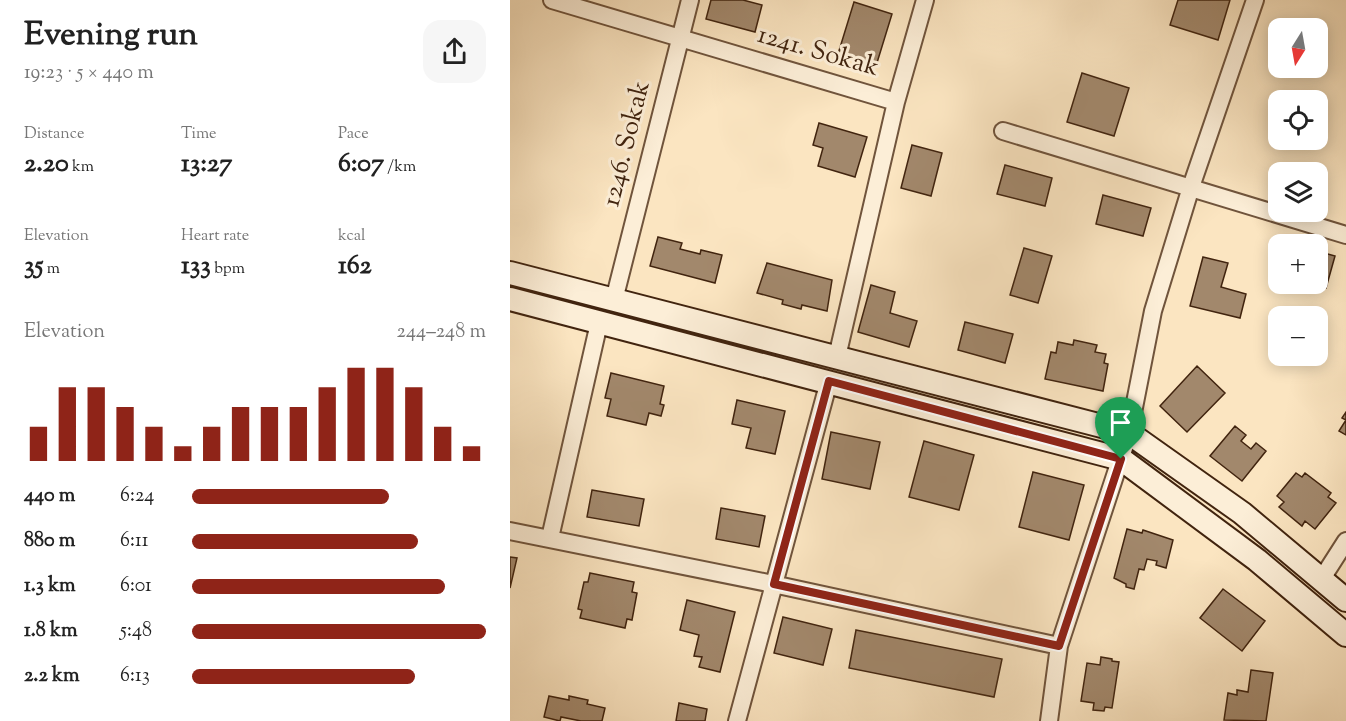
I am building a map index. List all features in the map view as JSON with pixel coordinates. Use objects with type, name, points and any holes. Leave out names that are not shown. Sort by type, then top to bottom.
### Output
[{"type":"main road","points":[[510,273],[1129,433],[1242,513],[1346,600]]},
{"type":"main road","points":[[510,299],[1121,459],[1257,560],[1346,635]]},
{"type":"street","name":"1241. Sokak","points":[[552,0],[571,2],[680,38],[896,102]]},
{"type":"street","name":"1246. Sokak","points":[[614,300],[690,0]]},
{"type":"street","points":[[837,357],[896,102],[925,0]]},
{"type":"street","points":[[1049,721],[1059,646],[1129,433],[1153,312],[1191,187],[1255,0]]},
{"type":"street","points":[[1003,131],[1346,235]]},
{"type":"street","points":[[550,538],[599,323]]},
{"type":"street","points":[[737,721],[829,381]]},
{"type":"street","points":[[510,531],[774,584],[1059,646]]},
{"type":"street","points":[[1321,580],[1346,541]]},
{"type":"building","points":[[711,0],[743,0],[762,5],[755,32],[706,19]]},
{"type":"building","points":[[1178,0],[1230,0],[1218,40],[1170,25]]},
{"type":"building","points":[[854,2],[892,14],[876,66],[838,54]]},
{"type":"building","points":[[1082,73],[1129,88],[1114,136],[1067,122]]},
{"type":"building","points":[[819,123],[867,137],[855,177],[818,166],[823,148],[813,145]]},
{"type":"building","points":[[912,145],[942,153],[931,196],[901,188]]},
{"type":"building","points":[[1005,165],[1052,178],[1045,206],[997,194]]},
{"type":"building","points":[[1103,195],[1151,208],[1143,236],[1096,224]]},
{"type":"building","points":[[658,237],[682,243],[680,249],[700,254],[701,250],[722,255],[715,283],[650,266]]},
{"type":"building","points":[[1024,248],[1052,256],[1038,303],[1010,295]]},
{"type":"building","points":[[1328,254],[1335,256],[1328,281]]},
{"type":"building","points":[[1203,257],[1228,263],[1221,287],[1246,294],[1240,318],[1190,306]]},
{"type":"building","points":[[767,263],[832,280],[827,311],[802,305],[801,309],[782,304],[783,300],[757,293]]},
{"type":"building","points":[[871,285],[895,292],[890,313],[917,321],[909,347],[858,332]]},
{"type":"building","points":[[965,322],[1013,334],[1005,363],[958,350]]},
{"type":"building","points":[[1074,340],[1097,345],[1095,352],[1106,354],[1104,363],[1108,364],[1103,391],[1045,379],[1051,352],[1056,353],[1058,342],[1073,345]]},
{"type":"building","points":[[1197,366],[1225,393],[1187,432],[1160,406]]},
{"type":"building","points":[[611,373],[664,386],[660,404],[664,405],[661,416],[649,413],[646,425],[607,416],[611,399],[605,398]]},
{"type":"building","points":[[737,400],[785,411],[775,454],[746,448],[751,428],[732,424]]},
{"type":"building","points":[[1346,420],[1346,435],[1339,431]]},
{"type":"building","points":[[1235,426],[1246,435],[1241,441],[1251,449],[1256,443],[1266,451],[1242,481],[1210,456]]},
{"type":"building","points":[[831,432],[880,442],[870,489],[822,479]]},
{"type":"building","points":[[924,441],[974,455],[959,510],[909,497]]},
{"type":"building","points":[[1033,472],[1084,485],[1069,540],[1019,527]]},
{"type":"building","points":[[1296,473],[1302,477],[1305,473],[1331,493],[1328,497],[1336,503],[1315,529],[1305,521],[1302,526],[1279,507],[1284,502],[1277,496]]},
{"type":"building","points":[[592,490],[644,499],[639,526],[587,517]]},
{"type":"building","points":[[721,508],[765,516],[759,547],[716,539]]},
{"type":"building","points":[[1127,529],[1142,533],[1143,530],[1173,540],[1166,568],[1156,565],[1157,561],[1147,559],[1144,570],[1139,569],[1134,589],[1126,587],[1126,584],[1114,578]]},
{"type":"building","points":[[510,557],[517,558],[510,588]]},
{"type":"building","points":[[590,573],[634,582],[632,592],[637,593],[632,620],[627,619],[625,628],[580,618],[582,610],[578,609],[584,582],[588,582]]},
{"type":"building","points":[[1223,589],[1265,621],[1242,651],[1200,618]]},
{"type":"building","points":[[687,600],[735,612],[720,672],[699,667],[702,657],[694,656],[699,635],[680,630]]},
{"type":"building","points":[[783,617],[832,629],[823,665],[774,653]]},
{"type":"building","points":[[856,630],[1002,659],[994,697],[849,668]]},
{"type":"building","points":[[1101,657],[1119,662],[1112,708],[1105,707],[1104,711],[1093,710],[1094,703],[1081,701],[1087,663],[1100,665]]},
{"type":"building","points":[[1251,670],[1273,673],[1266,721],[1224,720],[1228,693],[1237,695],[1237,690],[1248,692]]},
{"type":"building","points":[[549,696],[569,700],[569,696],[588,700],[587,704],[605,708],[602,721],[581,721],[561,717],[560,721],[544,717]]},
{"type":"building","points":[[679,703],[707,709],[705,721],[676,721]]},
{"type":"route","points":[[829,381],[1121,459],[1059,646],[774,584],[829,381]]}]
